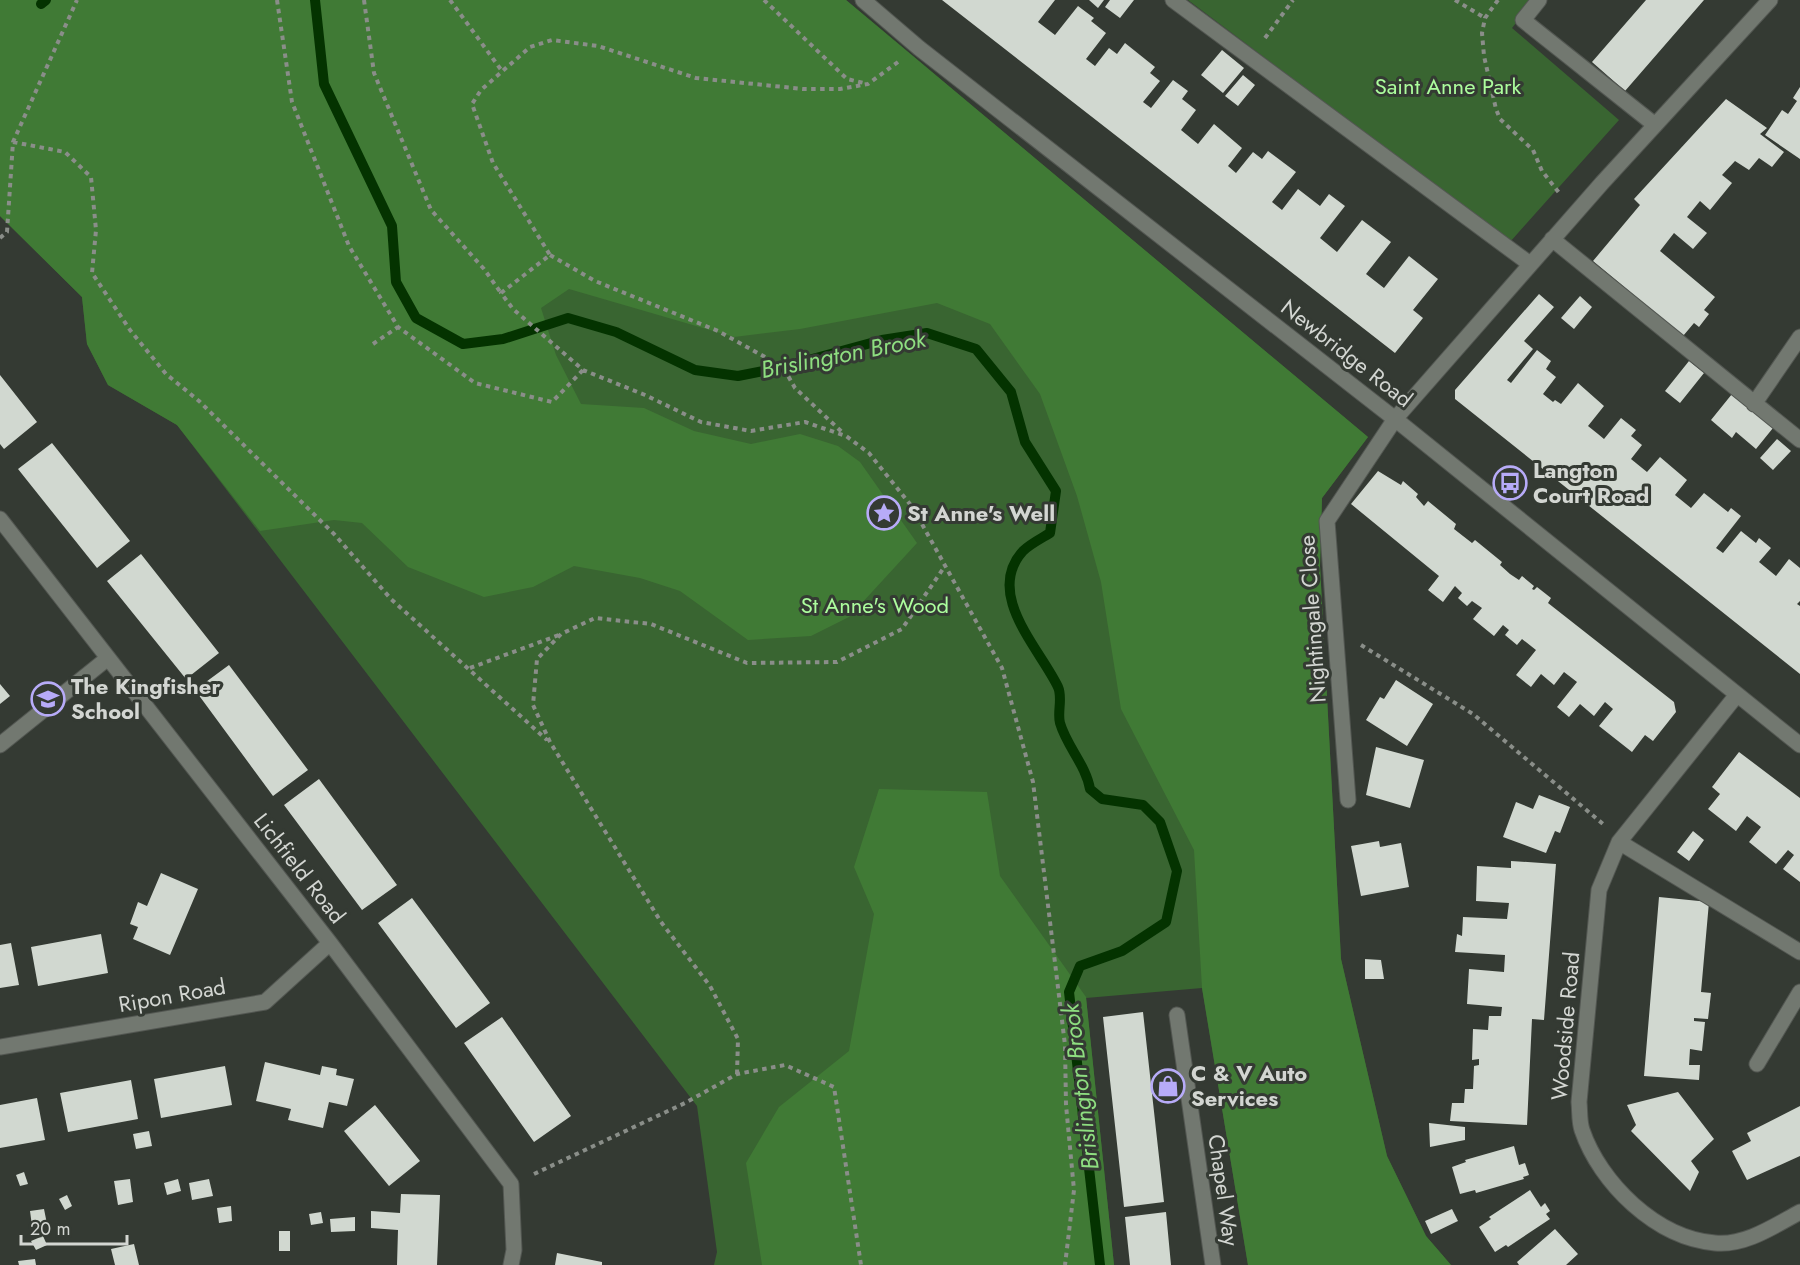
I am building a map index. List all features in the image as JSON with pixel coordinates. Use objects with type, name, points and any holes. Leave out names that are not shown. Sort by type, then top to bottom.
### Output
[{"type":"street","name":"Newbridge Road","points":[[863,0],[919,48],[1395,419],[1736,696],[1800,745]]},
{"type":"street","points":[[1173,0],[1530,264]]},
{"type":"street","points":[[1539,0],[1523,20],[1655,125]]},
{"type":"street","points":[[1395,419],[1552,239],[1770,0]]},
{"type":"street","points":[[1552,239],[1800,440]]},
{"type":"street","points":[[1754,404],[1800,337]]},
{"type":"street","name":"Nightingale Close","points":[[1348,800],[1327,521],[1395,419]]},
{"type":"street","name":"Lichfield Road","points":[[0,519],[330,943],[512,1184]]},
{"type":"street","points":[[0,745],[108,658]]},
{"type":"street","name":"Woodside Road","points":[[1736,696],[1621,840],[1599,890],[1579,1102],[1581,1128],[1599,1166],[1621,1193],[1653,1219],[1682,1234],[1715,1243],[1748,1239],[1800,1212]]},
{"type":"street","points":[[1621,840],[1800,952]]},
{"type":"street","name":"Ripon Road","points":[[0,1047],[265,1002],[330,943]]},
{"type":"street","points":[[1757,1064],[1800,992]]},
{"type":"street","name":"Chapel Way","points":[[1177,1015],[1213,1265]]},
{"type":"street","points":[[511,1265],[514,1250],[512,1184]]},
{"type":"path","points":[[0,238],[7,232],[13,142],[77,0]]},
{"type":"path","points":[[277,0],[292,102],[349,246],[398,327],[475,383],[552,402],[583,370]]},
{"type":"path","points":[[364,0],[374,73],[431,210],[484,269],[513,309],[583,370],[645,394],[700,422],[751,431],[805,422],[846,436]]},
{"type":"path","points":[[450,0],[502,71]]},
{"type":"path","points":[[764,0],[847,79],[868,84]]},
{"type":"path","points":[[1262,43],[1293,0]]},
{"type":"path","points":[[1455,0],[1485,18]]},
{"type":"path","points":[[1498,0],[1485,18],[1483,49],[1500,119],[1533,150],[1542,171],[1575,214]]},
{"type":"path","points":[[919,48],[868,84],[840,88],[803,89],[696,78],[598,46],[552,40],[530,47],[482,90],[472,104],[493,162],[550,255],[595,281],[718,331],[783,367],[795,388],[846,436],[868,453],[913,508],[1002,668],[1033,782],[1065,1045],[1066,1105],[1074,1190],[1065,1265]]},
{"type":"path","points":[[13,142],[66,152],[91,177],[96,230],[92,273],[130,330],[166,374],[199,401],[334,534],[391,599],[550,742]]},
{"type":"path","points":[[501,293],[550,255]]},
{"type":"path","points":[[373,344],[398,327]]},
{"type":"path","points":[[470,668],[561,634],[595,618],[651,624],[747,663],[837,662],[902,629],[945,566]]},
{"type":"path","points":[[1335,630],[1473,714],[1584,811],[1621,840]]},
{"type":"path","points":[[561,634],[537,659],[533,705],[550,742],[661,922],[710,986],[738,1039],[737,1074]]},
{"type":"path","points":[[512,1184],[685,1103],[737,1074],[785,1065],[834,1087],[861,1265]]},
{"type":"green space","name":"St Anne's Wood","points":[[0,0],[846,0],[1368,437],[1322,498],[1320,566],[1341,959],[1387,1156],[1426,1236],[1451,1265],[1248,1265],[1202,988],[1086,998],[1114,1265],[714,1265],[717,1252],[697,1106],[177,425],[108,385],[87,344],[82,297],[0,216]]},
{"type":"green space","points":[[0,0],[846,0],[1368,437],[1322,498],[1320,566],[1341,959],[1387,1156],[1426,1236],[1451,1265],[1248,1265],[1202,988],[1194,850],[1121,709],[1101,582],[1077,496],[1040,394],[990,324],[937,303],[800,329],[734,337],[569,289],[541,308],[556,355],[581,404],[644,408],[694,431],[751,444],[800,434],[838,446],[860,462],[917,543],[849,617],[811,636],[748,640],[680,591],[640,578],[574,566],[533,587],[484,597],[408,567],[362,523],[334,520],[260,531],[177,425],[108,385],[87,344],[82,297],[0,216]]},
{"type":"green space","name":"Saint Anne Park","points":[[1188,0],[1534,0],[1512,28],[1619,120],[1510,242]]},
{"type":"green space","points":[[879,789],[987,792],[1000,876],[1086,997],[1114,1265],[762,1265],[746,1163],[779,1107],[849,1051],[874,914],[854,867]]},
{"type":"building","points":[[942,0],[1055,0],[1038,22],[1055,35],[1078,6],[1094,18],[1091,21],[1106,33],[1086,59],[1095,66],[1109,48],[1117,54],[1125,43],[1155,67],[1150,73],[1160,81],[1143,102],[1151,108],[1173,80],[1188,91],[1182,99],[1196,110],[1181,130],[1198,144],[1214,124],[1242,148],[1228,166],[1236,173],[1253,152],[1262,159],[1268,151],[1296,172],[1272,202],[1282,210],[1298,189],[1320,206],[1329,194],[1345,206],[1320,238],[1337,252],[1362,220],[1391,242],[1366,274],[1384,288],[1409,256],[1438,279],[1413,310],[1423,318],[1395,353]]},
{"type":"building","points":[[1089,0],[1104,0],[1098,8]]},
{"type":"building","points":[[1110,0],[1134,0],[1120,18],[1105,7]]},
{"type":"building","points":[[1646,0],[1704,0],[1625,91],[1592,62]]},
{"type":"building","points":[[1222,50],[1244,68],[1223,93],[1201,75]]},
{"type":"building","points":[[1243,75],[1255,85],[1238,106],[1225,96]]},
{"type":"building","points":[[1800,87],[1800,159],[1765,135],[1782,110],[1788,114],[1797,101],[1793,98]]},
{"type":"building","points":[[1726,99],[1767,128],[1760,134],[1784,152],[1772,167],[1759,158],[1749,170],[1735,161],[1722,175],[1732,183],[1710,210],[1700,201],[1687,217],[1707,233],[1693,249],[1674,233],[1660,251],[1715,297],[1704,310],[1709,314],[1699,327],[1694,323],[1683,336],[1593,261],[1640,205],[1634,199]]},
{"type":"building","points":[[1539,294],[1554,307],[1524,341],[1533,349],[1507,380],[1511,383],[1537,350],[1551,361],[1546,369],[1556,377],[1543,394],[1553,402],[1555,400],[1561,404],[1578,383],[1604,406],[1588,426],[1604,439],[1621,418],[1636,430],[1631,436],[1642,445],[1631,459],[1647,472],[1660,457],[1687,480],[1675,495],[1691,508],[1704,493],[1728,512],[1731,508],[1741,516],[1716,548],[1723,553],[1741,531],[1756,543],[1759,538],[1771,548],[1759,562],[1776,576],[1789,559],[1800,568],[1800,601],[1797,604],[1800,606],[1800,674],[1455,399],[1455,390]]},
{"type":"building","points":[[1580,296],[1592,307],[1574,329],[1561,318]]},
{"type":"building","points":[[1689,361],[1704,373],[1680,403],[1665,391]]},
{"type":"building","points":[[0,375],[37,422],[4,449],[0,444]]},
{"type":"building","points":[[1732,394],[1773,428],[1756,449],[1736,432],[1732,438],[1711,420]]},
{"type":"building","points":[[1777,439],[1791,451],[1773,470],[1760,458]]},
{"type":"building","points":[[52,443],[130,541],[97,568],[18,469]]},
{"type":"building","points":[[1378,471],[1401,485],[1403,481],[1418,494],[1416,497],[1424,506],[1428,501],[1456,524],[1454,529],[1472,543],[1475,540],[1502,562],[1500,565],[1510,574],[1519,580],[1522,576],[1534,586],[1532,589],[1537,587],[1551,598],[1548,603],[1674,702],[1676,712],[1653,741],[1645,735],[1632,752],[1599,726],[1613,709],[1605,702],[1594,716],[1580,704],[1569,717],[1557,707],[1577,682],[1564,672],[1554,685],[1541,674],[1531,687],[1516,675],[1536,650],[1522,639],[1517,645],[1505,635],[1509,630],[1503,625],[1494,636],[1473,619],[1482,608],[1472,601],[1467,606],[1458,598],[1462,593],[1455,586],[1443,602],[1428,590],[1439,576],[1351,504]]},
{"type":"building","points":[[141,554],[219,653],[186,679],[107,581]]},
{"type":"building","points":[[229,665],[308,770],[273,796],[195,690]]},
{"type":"building","points":[[1396,680],[1433,704],[1407,746],[1366,720],[1380,697],[1384,699]]},
{"type":"building","points":[[0,684],[10,696],[0,704]]},
{"type":"building","points":[[1376,747],[1424,760],[1410,808],[1366,795]]},
{"type":"building","points":[[1739,752],[1800,798],[1800,882],[1783,869],[1794,855],[1788,850],[1776,864],[1749,842],[1761,827],[1747,816],[1736,831],[1708,809],[1720,794],[1712,787]]},
{"type":"building","points":[[319,779],[397,885],[362,910],[284,805]]},
{"type":"building","points":[[1539,795],[1570,807],[1560,833],[1555,831],[1546,853],[1503,837],[1516,802],[1533,809]]},
{"type":"building","points":[[1693,831],[1704,840],[1689,861],[1677,852]]},
{"type":"building","points":[[1379,841],[1380,847],[1401,843],[1409,887],[1361,896],[1351,846]]},
{"type":"building","points":[[1511,861],[1556,864],[1544,1020],[1532,1019],[1527,1125],[1450,1121],[1452,1103],[1464,1103],[1465,1089],[1473,1089],[1474,1066],[1479,1065],[1479,1059],[1472,1060],[1473,1029],[1488,1030],[1489,1016],[1501,1016],[1502,1007],[1467,1004],[1469,969],[1504,972],[1505,955],[1455,952],[1457,934],[1462,936],[1463,917],[1507,919],[1509,903],[1476,901],[1477,866],[1511,868]]},
{"type":"building","points":[[161,873],[198,889],[170,955],[133,939],[138,927],[130,924],[138,902],[147,906]]},
{"type":"building","points":[[1659,897],[1709,902],[1701,992],[1711,993],[1708,1019],[1694,1018],[1694,1021],[1705,1022],[1702,1051],[1690,1049],[1689,1065],[1700,1065],[1699,1080],[1644,1076]]},
{"type":"building","points":[[412,898],[490,1003],[456,1028],[378,923]]},
{"type":"building","points":[[101,934],[108,973],[38,986],[31,947]]},
{"type":"building","points":[[11,943],[19,985],[0,988],[0,945]]},
{"type":"building","points":[[1365,959],[1381,960],[1384,979],[1365,979]]},
{"type":"building","points":[[1143,1012],[1164,1202],[1124,1207],[1103,1017]]},
{"type":"building","points":[[502,1017],[571,1116],[534,1142],[464,1043]]},
{"type":"building","points":[[265,1062],[320,1075],[322,1066],[337,1069],[336,1075],[354,1079],[347,1106],[329,1102],[323,1128],[288,1120],[291,1109],[256,1101]]},
{"type":"building","points":[[225,1066],[232,1105],[161,1118],[154,1079]]},
{"type":"building","points":[[131,1080],[138,1119],[68,1132],[60,1093]]},
{"type":"building","points":[[1678,1092],[1714,1139],[1691,1161],[1699,1172],[1690,1191],[1631,1131],[1636,1125],[1627,1105]]},
{"type":"building","points":[[37,1098],[45,1140],[0,1148],[0,1105]]},
{"type":"building","points":[[375,1105],[420,1161],[389,1186],[344,1131]]},
{"type":"building","points":[[1800,1106],[1800,1156],[1747,1180],[1732,1151],[1751,1141],[1747,1133]]},
{"type":"building","points":[[1429,1123],[1465,1127],[1465,1140],[1430,1147]]},
{"type":"building","points":[[149,1131],[152,1146],[136,1149],[133,1134]]},
{"type":"building","points":[[1514,1146],[1519,1165],[1525,1163],[1529,1175],[1523,1177],[1524,1179],[1476,1193],[1475,1190],[1460,1194],[1452,1167],[1466,1162],[1465,1160]]},
{"type":"building","points":[[24,1172],[28,1184],[20,1186],[16,1175]]},
{"type":"building","points":[[130,1179],[133,1202],[118,1205],[114,1181]]},
{"type":"building","points":[[178,1179],[181,1191],[167,1195],[164,1183]]},
{"type":"building","points":[[209,1179],[213,1196],[192,1200],[189,1183]]},
{"type":"building","points":[[1530,1190],[1541,1207],[1545,1203],[1550,1211],[1546,1214],[1550,1219],[1508,1247],[1506,1245],[1495,1252],[1479,1227],[1491,1219],[1489,1217]]},
{"type":"building","points":[[401,1194],[440,1195],[437,1265],[397,1265],[398,1230],[371,1228],[371,1211],[400,1213]]},
{"type":"building","points":[[67,1195],[72,1206],[65,1210],[59,1199]]},
{"type":"building","points":[[231,1206],[232,1221],[219,1223],[217,1208]]},
{"type":"building","points":[[44,1209],[47,1224],[32,1226],[30,1211]]},
{"type":"building","points":[[1452,1209],[1458,1221],[1431,1234],[1425,1221]]},
{"type":"building","points":[[321,1212],[323,1223],[311,1225],[309,1214]]},
{"type":"building","points":[[1166,1212],[1171,1265],[1130,1265],[1125,1217]]},
{"type":"building","points":[[355,1217],[355,1231],[331,1232],[330,1219]]},
{"type":"building","points":[[1555,1229],[1578,1254],[1566,1265],[1519,1265],[1517,1262]]},
{"type":"building","points":[[279,1231],[290,1231],[290,1251],[279,1251]]},
{"type":"building","points":[[43,1236],[47,1245],[36,1250],[31,1241]]},
{"type":"building","points":[[134,1244],[139,1265],[115,1265],[111,1249]]},
{"type":"building","points":[[557,1253],[602,1262],[602,1265],[555,1265]]},
{"type":"building","points":[[35,1259],[36,1265],[19,1265],[18,1261]]},
{"type":"waterway","points":[[41,4],[46,0]]},
{"type":"waterway","name":"Brislington Brook","points":[[315,0],[324,84],[392,226],[396,282],[416,318],[463,344],[503,339],[568,318],[616,332],[695,370],[738,376],[783,367],[882,340],[927,333],[976,349],[1011,392],[1025,442],[1056,491],[1050,533],[1023,551],[1013,568],[1009,585],[1012,603],[1019,621],[1058,687],[1060,723],[1085,772],[1090,789],[1102,799],[1143,805],[1160,822],[1177,871],[1166,922],[1122,951],[1080,966],[1069,992],[1100,1265]]},
{"type":"place","name":"Langton Court Road","points":[[1510,483]]},
{"type":"place","name":"St Anne's Well","points":[[884,513]]},
{"type":"place","name":"The Kingfisher School","points":[[48,699]]},
{"type":"place","name":"C & V Auto Services","points":[[1168,1086]]}]
